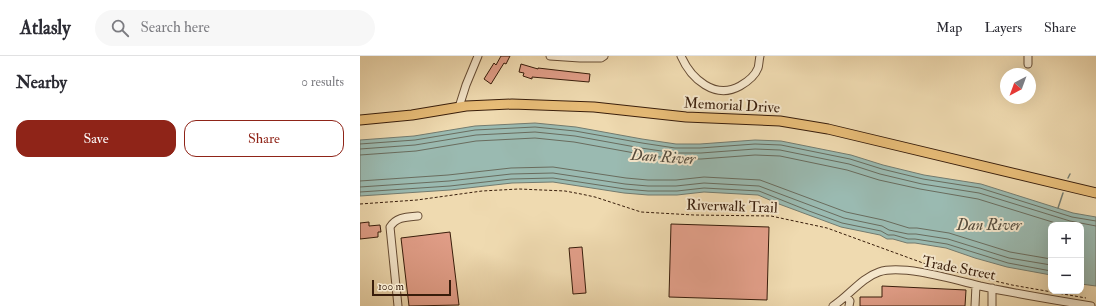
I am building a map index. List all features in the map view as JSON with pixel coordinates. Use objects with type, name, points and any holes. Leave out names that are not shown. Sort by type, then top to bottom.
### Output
[{"type":"main road","name":"Memorial Drive","points":[[360,120],[412,115],[459,107],[512,104],[572,106],[647,112],[686,117],[780,121],[828,129],[1096,193]]},
{"type":"street","points":[[459,107],[478,56]]},
{"type":"street","points":[[550,56],[588,58],[601,58],[604,56]]},
{"type":"street","points":[[681,56],[688,70],[701,83],[712,88],[725,91],[738,88],[750,80],[758,68],[760,56]]},
{"type":"street","points":[[398,306],[390,227],[393,222],[398,219],[418,216]]},
{"type":"street","name":"Trade Street","points":[[833,306],[867,278],[874,274],[896,269],[942,276],[1055,303],[1091,306]]},
{"type":"street","points":[[975,306],[976,285]]},
{"type":"street","points":[[992,288],[992,306]]},
{"type":"street","points":[[846,296],[850,301],[850,306]]},
{"type":"path","name":"Riverwalk Trail","points":[[360,204],[417,200],[482,191],[519,189],[565,191],[581,194],[641,212],[694,215],[770,216],[827,228],[934,267],[1087,299]]},
{"type":"water","name":"Dan River","points":[[535,123],[576,127],[676,144],[700,144],[755,140],[781,141],[851,155],[924,175],[981,184],[1073,213],[1096,217],[1096,286],[1084,284],[1084,222],[1048,222],[1048,274],[1007,267],[946,248],[887,239],[880,235],[841,227],[758,195],[704,192],[677,195],[648,195],[624,193],[553,182],[512,183],[450,190],[360,196],[360,140],[414,136],[475,126]]},
{"type":"building","points":[[501,56],[510,56],[491,84],[484,79],[494,63],[496,65]]},
{"type":"building","points":[[521,64],[538,69],[590,74],[589,82],[532,77],[532,79],[523,76],[524,73],[519,72]]},
{"type":"building","points":[[369,222],[369,226],[380,225],[381,232],[378,232],[378,237],[360,239],[360,223]]},
{"type":"building","points":[[671,224],[769,227],[767,300],[669,297]]},
{"type":"building","points":[[450,232],[459,305],[409,306],[401,238]]},
{"type":"building","points":[[582,247],[586,293],[573,294],[569,248]]},
{"type":"building","points":[[882,286],[966,290],[965,306],[860,306],[860,297],[882,297]]},
{"type":"waterway","points":[[1068,178],[1070,174]]},
{"type":"waterway","points":[[1058,208],[1063,193]]}]
